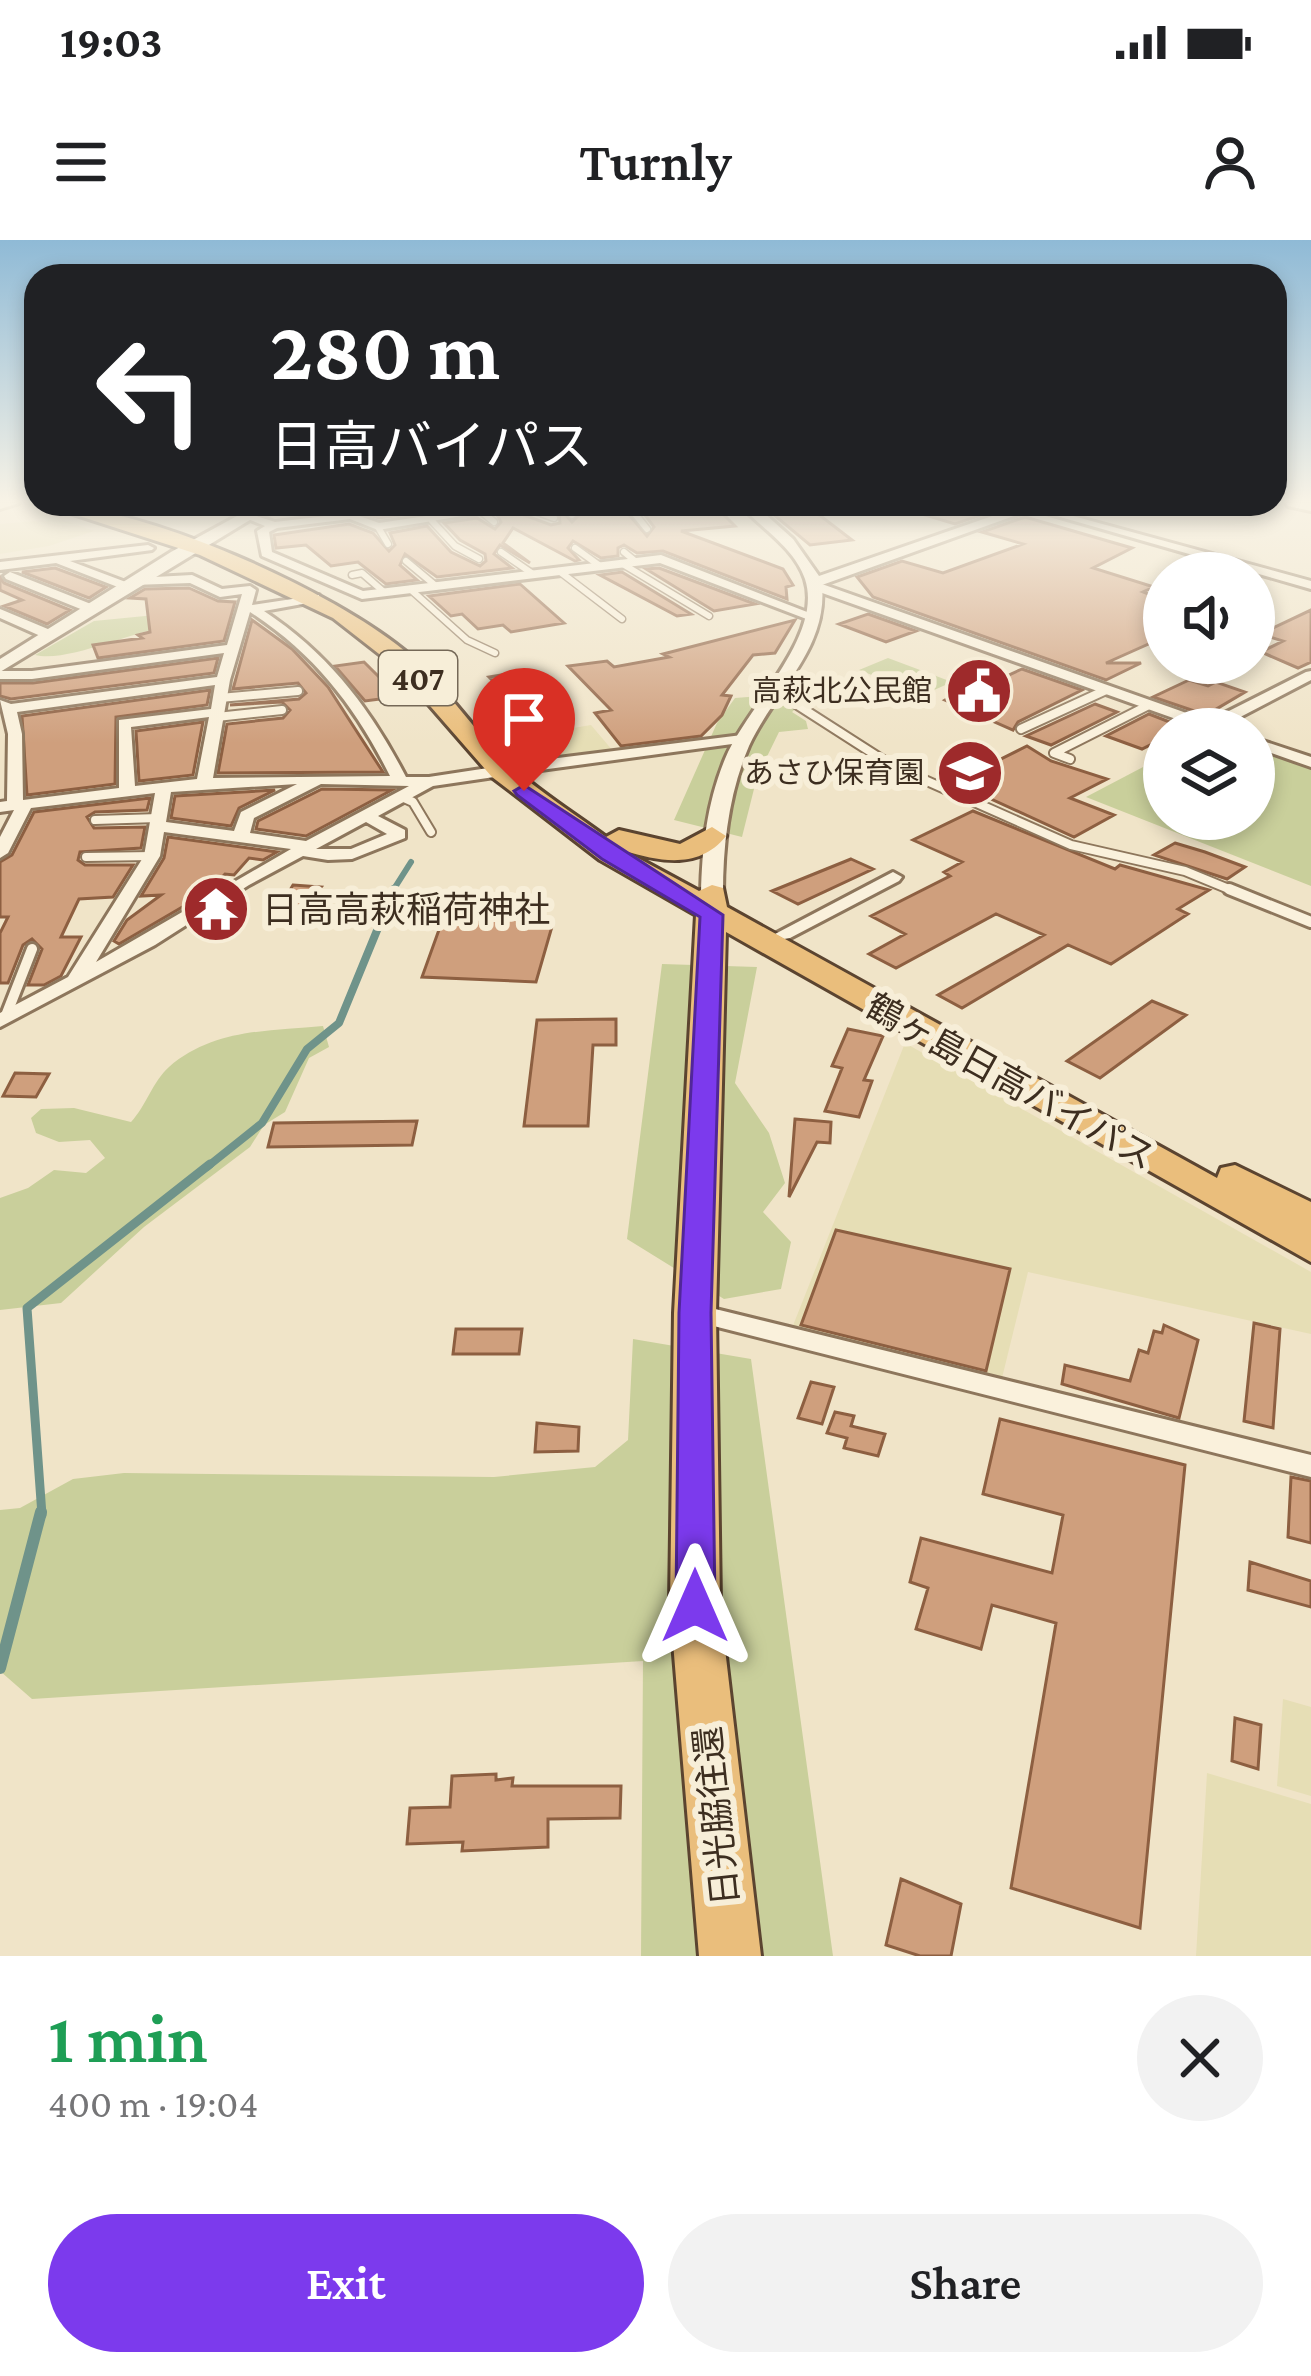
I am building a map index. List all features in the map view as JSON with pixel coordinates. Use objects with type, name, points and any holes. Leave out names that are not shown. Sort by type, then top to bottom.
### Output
[{"type":"highway","name":"407","points":[[282,583],[315,598],[384,643],[513,769],[610,854],[712,904]]},
{"type":"highway","name":"407","points":[[309,583],[360,610],[419,655],[513,769],[712,904]]},
{"type":"highway","points":[[620,839],[675,854],[704,845],[712,836]]},
{"type":"highway","name":"鶴ヶ島日高バイパス","points":[[712,904],[1311,1248]]},
{"type":"highway","name":"日光脇往還","points":[[712,904],[695,1313],[695,1606],[730,1956]]},
{"type":"highway","points":[[711,974],[735,953],[782,943]]},
{"type":"highway","name":"鶴ヶ島日高バイパス","points":[[782,943],[1311,1219]]},
{"type":"street","points":[[28,583],[92,609]]},
{"type":"street","points":[[129,583],[143,583]]},
{"type":"street","points":[[200,583],[220,593],[250,590],[250,608],[224,680],[204,782]]},
{"type":"street","points":[[328,583],[351,594],[460,583]]},
{"type":"street","points":[[726,583],[814,616]]},
{"type":"street","points":[[815,585],[820,583]]},
{"type":"street","points":[[2,665],[132,584]]},
{"type":"street","points":[[815,585],[1157,708]]},
{"type":"street","name":"日光脇往還","points":[[712,904],[714,816],[742,739],[814,616],[815,585]]},
{"type":"street","points":[[250,608],[315,598]]},
{"type":"street","points":[[250,608],[285,629],[353,693],[401,789]]},
{"type":"street","points":[[0,613],[50,635]]},
{"type":"street","points":[[2,665],[32,675],[232,648]]},
{"type":"street","points":[[0,854],[13,806],[15,734],[4,706],[224,680]]},
{"type":"street","points":[[1253,708],[1306,681]]},
{"type":"street","points":[[128,791],[124,723],[218,709]]},
{"type":"street","points":[[13,806],[204,782],[320,779],[401,789],[742,739]]},
{"type":"street","points":[[1275,749],[1311,762]]},
{"type":"street","points":[[241,835],[247,815],[320,779]]},
{"type":"street","points":[[74,982],[152,856],[164,787]]},
{"type":"street","points":[[2,1020],[367,816],[401,789]]},
{"type":"street","points":[[158,822],[306,848],[330,859],[399,834],[367,816]]},
{"type":"street","points":[[782,943],[893,877]]},
{"type":"street","points":[[695,1313],[1311,1466]]},
{"type":"lane","points":[[374,583],[384,592]]},
{"type":"lane","points":[[432,583],[436,586]]},
{"type":"lane","points":[[575,583],[622,619]]},
{"type":"lane","points":[[661,583],[709,616]]},
{"type":"lane","points":[[410,589],[467,640],[496,653]]},
{"type":"lane","points":[[774,690],[891,765],[1071,845],[1185,871],[1311,922]]},
{"type":"lane","points":[[1021,729],[1106,690]]},
{"type":"lane","points":[[218,709],[298,691]]},
{"type":"lane","points":[[1070,759],[1054,753],[1149,705]]},
{"type":"lane","points":[[218,709],[282,710]]},
{"type":"lane","points":[[401,789],[431,832]]},
{"type":"lane","points":[[94,820],[158,822]]},
{"type":"lane","points":[[86,857],[152,856]]},
{"type":"lane","points":[[2,1020],[32,949]]},
{"type":"shaded area","points":[[591,725],[613,751],[556,759],[532,735]]},
{"type":"shaded area","points":[[905,1043],[1311,1272],[1311,1334],[1028,1272],[1001,1382],[792,1328]]},
{"type":"shaded area","points":[[1283,1699],[1311,1707],[1311,1796],[1277,1786]]},
{"type":"shaded area","points":[[1207,1773],[1311,1804],[1311,1956],[1196,1956]]},
{"type":"green space","points":[[237,607],[229,631],[172,626],[65,655],[35,655],[94,621]]},
{"type":"green space","points":[[888,658],[952,682],[923,695],[859,670]]},
{"type":"green space","points":[[813,692],[792,712],[806,721],[808,729],[779,732],[757,777],[742,837],[674,820],[717,723],[735,698]]},
{"type":"green space","points":[[1275,756],[1311,769],[1311,886],[1195,840],[1275,840]]},
{"type":"green space","points":[[1143,767],[1143,820],[1086,797]]},
{"type":"green space","points":[[662,964],[757,967],[735,1083],[769,1133],[785,1183],[763,1212],[791,1242],[781,1289],[724,1299],[627,1239]]},
{"type":"green space","points":[[323,1026],[329,1047],[309,1058],[285,1112],[264,1125],[250,1147],[144,1227],[61,1303],[0,1310],[0,1198],[28,1188],[54,1170],[86,1173],[105,1158],[90,1140],[59,1142],[36,1133],[31,1118],[41,1109],[74,1108],[131,1122],[163,1073],[204,1045],[242,1034]]},
{"type":"green space","points":[[633,1339],[751,1359],[833,1956],[641,1956],[643,1661],[32,1699],[0,1671],[0,1510],[20,1508],[73,1479],[124,1473],[494,1477],[595,1467],[628,1440]]},
{"type":"building","points":[[4,583],[70,610],[47,624],[4,606],[22,600],[0,590]]},
{"type":"building","points":[[51,583],[106,587],[89,598]]},
{"type":"building","points":[[615,583],[640,583],[691,614],[677,616]]},
{"type":"building","points":[[669,583],[699,583],[755,604],[714,611]]},
{"type":"building","points":[[746,583],[792,583],[786,587],[787,599]]},
{"type":"building","points":[[862,583],[1143,584],[1143,646],[1106,663],[1141,663],[1106,680],[873,597]]},
{"type":"building","points":[[520,584],[564,623],[511,632],[503,625],[478,629],[462,614],[451,616],[429,596]]},
{"type":"building","points":[[189,588],[218,601],[235,602],[224,641],[98,658],[93,645],[142,638],[138,635],[150,632],[146,599],[130,598],[145,589]]},
{"type":"building","points":[[1311,610],[1311,662],[1298,668],[1275,658],[1275,645],[1283,641],[1275,639],[1275,627]]},
{"type":"building","points":[[868,614],[916,631],[886,642],[839,624]]},
{"type":"building","points":[[252,620],[292,649],[328,687],[383,772],[218,773],[227,724],[283,718],[290,710],[282,702],[230,705],[299,699],[306,693],[298,683],[233,689]]},
{"type":"building","points":[[795,620],[775,653],[753,655],[722,695],[731,696],[722,715],[701,736],[621,746],[595,713],[611,710],[568,666],[607,661],[614,667],[669,657],[663,654]]},
{"type":"building","points":[[218,658],[214,673],[11,699],[0,696],[0,683],[33,683]]},
{"type":"building","points":[[364,662],[395,697],[365,701],[335,666]]},
{"type":"building","points":[[1022,669],[1082,690],[1018,722],[1013,730],[945,700],[980,680],[989,684]]},
{"type":"building","points":[[513,673],[564,727],[529,733],[492,691],[501,689],[489,677]]},
{"type":"building","points":[[1181,684],[1222,684],[1245,692],[1218,708],[1185,708],[1153,697]]},
{"type":"building","points":[[210,690],[207,705],[116,717],[115,784],[27,795],[22,716]]},
{"type":"building","points":[[1095,704],[1117,712],[1051,745],[1026,736]]},
{"type":"building","points":[[1143,717],[1143,748],[1106,736]]},
{"type":"building","points":[[203,722],[193,775],[139,781],[136,731]]},
{"type":"building","points":[[1027,746],[1051,761],[1107,779],[1070,798],[1114,815],[1074,837],[941,776],[975,761],[987,766]]},
{"type":"building","points":[[322,789],[392,790],[306,836],[256,829],[258,821]]},
{"type":"building","points":[[275,790],[239,808],[231,826],[171,818],[175,796]]},
{"type":"building","points":[[150,798],[147,810],[95,812],[87,817],[94,828],[145,827],[141,848],[80,852],[78,860],[85,865],[133,865],[113,897],[79,899],[61,937],[81,937],[61,976],[44,985],[28,985],[42,949],[32,939],[23,945],[8,983],[0,983],[0,933],[8,917],[0,917],[0,862],[12,855],[34,812]]},
{"type":"building","points":[[973,811],[1115,869],[1120,865],[1209,890],[1178,909],[1188,914],[1111,964],[1068,945],[962,1008],[938,995],[1044,935],[996,914],[896,968],[869,954],[905,934],[871,916],[950,876],[944,872],[962,862],[913,840]]},
{"type":"building","points":[[168,837],[277,852],[263,860],[249,858],[234,875],[225,874],[208,892],[119,944],[114,941],[127,920],[161,895],[141,896],[164,858]]},
{"type":"building","points":[[1175,843],[1245,867],[1227,879],[1154,855]]},
{"type":"building","points":[[851,859],[873,869],[798,904],[772,891]]},
{"type":"building","points":[[293,885],[321,887],[296,915],[276,914]]},
{"type":"building","points":[[445,913],[541,917],[540,922],[553,923],[536,982],[422,977]]},
{"type":"building","points":[[1152,1001],[1186,1015],[1100,1078],[1067,1061]]},
{"type":"building","points":[[616,1019],[616,1045],[593,1045],[588,1126],[524,1126],[537,1020]]},
{"type":"building","points":[[848,1029],[883,1036],[864,1080],[872,1081],[859,1117],[825,1111],[842,1068],[832,1066]]},
{"type":"building","points":[[15,1073],[49,1074],[36,1097],[3,1096]]},
{"type":"building","points":[[795,1119],[831,1122],[830,1143],[817,1142],[789,1197]]},
{"type":"building","points":[[417,1121],[412,1145],[268,1147],[274,1123]]},
{"type":"building","points":[[836,1230],[1010,1269],[986,1371],[801,1325]]},
{"type":"building","points":[[1254,1323],[1280,1329],[1273,1428],[1244,1421]]},
{"type":"building","points":[[1164,1325],[1198,1340],[1179,1418],[1062,1384],[1065,1365],[1130,1381],[1139,1350],[1148,1353],[1154,1331],[1162,1333]]},
{"type":"building","points":[[456,1329],[522,1329],[519,1354],[453,1354]]},
{"type":"building","points":[[811,1382],[834,1387],[822,1424],[798,1418]]},
{"type":"building","points":[[835,1412],[854,1416],[851,1426],[885,1434],[878,1456],[844,1448],[847,1438],[827,1433]]},
{"type":"building","points":[[1000,1419],[1185,1465],[1140,1928],[1011,1888],[1056,1623],[992,1605],[981,1649],[916,1629],[928,1588],[910,1582],[921,1538],[1052,1573],[1063,1515],[983,1494]]},
{"type":"building","points":[[537,1423],[579,1427],[578,1451],[535,1452]]},
{"type":"building","points":[[1291,1477],[1311,1481],[1311,1543],[1288,1537]]},
{"type":"building","points":[[1250,1562],[1311,1581],[1311,1607],[1248,1590]]},
{"type":"building","points":[[1235,1718],[1261,1725],[1258,1769],[1232,1761]]},
{"type":"building","points":[[496,1774],[496,1780],[513,1778],[512,1786],[621,1786],[620,1818],[548,1819],[548,1847],[462,1851],[463,1842],[407,1844],[410,1808],[450,1807],[452,1776]]},
{"type":"building","points":[[901,1879],[961,1904],[951,1956],[920,1956],[886,1945]]},
{"type":"waterway","points":[[392,892],[411,862]]},
{"type":"waterway","points":[[207,1167],[262,1123],[307,1049],[339,1023],[394,889]]},
{"type":"waterway","points":[[42,1515],[27,1308],[210,1164]]},
{"type":"waterway","points":[[0,1668],[41,1512]]},
{"type":"place","name":"高萩北公民館","points":[[979,691]]},
{"type":"place","name":"あさひ保育園","points":[[970,773]]},
{"type":"place","name":"日高高萩稲荷神社","points":[[216,909]]},
{"type":"route","points":[[524,791],[610,854],[711,915],[695,1313],[695,1606]]}]
